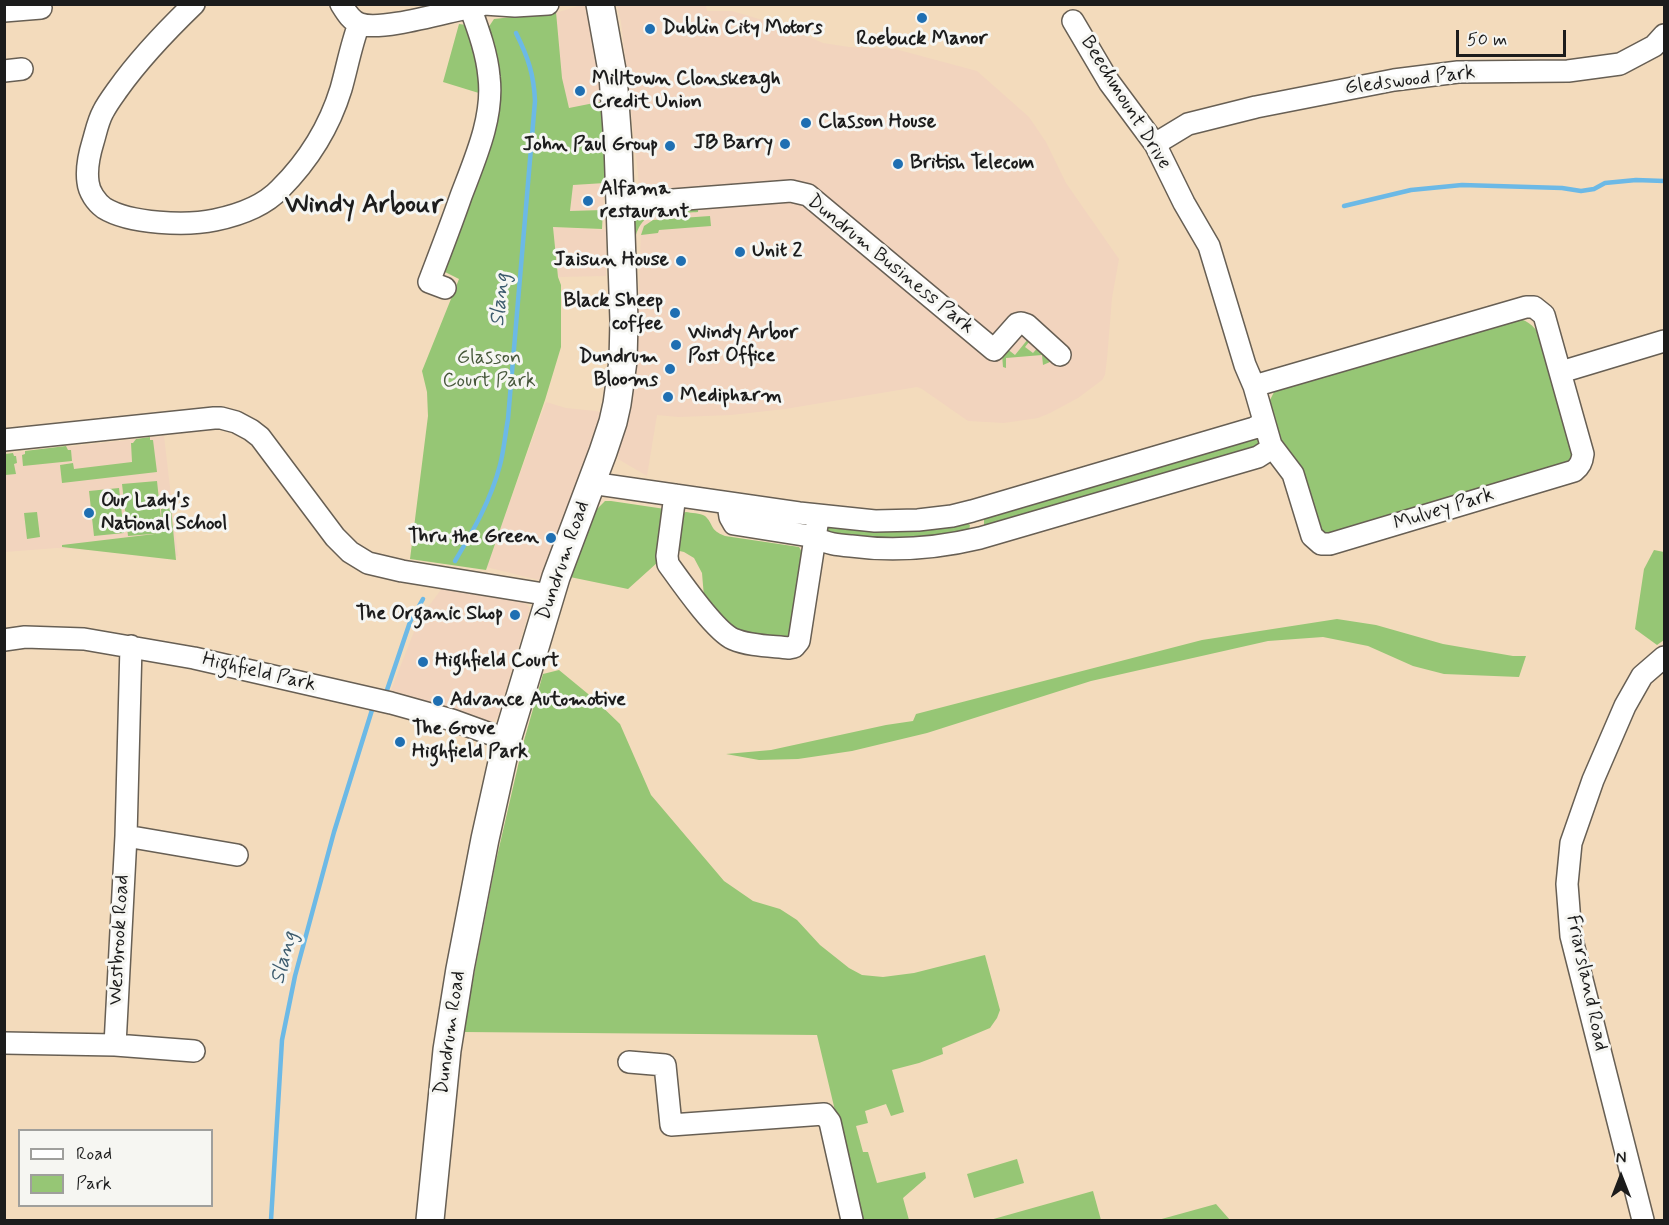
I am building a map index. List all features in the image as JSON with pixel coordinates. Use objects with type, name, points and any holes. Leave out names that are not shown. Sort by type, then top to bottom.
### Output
[{"type":"main road","name":"Dundrum Road","points":[[430,1221],[448,1041],[485,839],[507,740],[550,595],[613,422],[617,404],[624,321],[617,119],[613,76],[600,4]]},
{"type":"street","points":[[194,4],[142,58],[102,113],[90,152],[88,179],[92,195],[112,212],[148,221],[203,222],[243,212],[270,198],[309,156],[329,121],[341,90],[359,24]]},
{"type":"street","points":[[340,4],[353,20],[368,26],[402,22],[479,5],[548,4]]},
{"type":"street","points":[[445,288],[429,282],[474,162],[490,100],[490,78],[477,26],[479,5]]},
{"type":"street","points":[[4,11],[41,8]]},
{"type":"street","name":"Beechmount Drive","points":[[1073,21],[1109,82],[1155,144],[1184,203],[1209,246],[1245,364],[1254,386]]},
{"type":"street","name":"Gledswood Park","points":[[1155,144],[1188,124],[1256,107],[1395,80],[1458,72],[1568,71],[1620,64],[1654,46],[1665,35]]},
{"type":"street","name":"Dundrum Business Park","points":[[620,204],[791,191],[808,195],[994,350],[1017,324],[1021,323],[1027,325],[1060,355]]},
{"type":"street","name":"Mulvey Park","points":[[1526,307],[1534,307],[1544,315],[1583,454],[1582,461],[1574,471],[1330,544],[1321,544],[1312,536],[1293,474],[1271,445],[1254,386],[1526,307]]},
{"type":"street","points":[[1560,372],[1665,341]]},
{"type":"street","points":[[4,440],[221,418],[236,422],[260,437],[335,537],[351,552],[368,563],[402,571],[550,595]]},
{"type":"street","points":[[591,483],[819,516],[901,521],[933,519],[972,511],[1264,423]]},
{"type":"street","points":[[728,504],[729,517],[734,524],[816,537],[823,542],[845,546],[894,549],[934,547],[980,538],[1258,457],[1264,454],[1271,445]]},
{"type":"street","points":[[675,495],[667,556],[668,564],[712,621],[731,638],[748,643],[789,648],[794,647],[799,641],[819,516]]},
{"type":"street","points":[[972,511],[980,538]]},
{"type":"street","name":"Highfield Park","points":[[4,640],[25,637],[57,637],[131,646],[391,703],[452,720],[507,740]]},
{"type":"street","name":"Westbrook Road","points":[[115,1045],[126,836],[131,646]]},
{"type":"street","name":"Friarsland Road","points":[[1643,1221],[1571,936],[1567,884],[1571,843],[1593,780],[1625,706],[1642,676],[1665,657]]},
{"type":"street","points":[[126,836],[237,855]]},
{"type":"street","points":[[4,1043],[115,1045],[194,1051]]},
{"type":"street","points":[[629,1062],[665,1065],[671,1125],[824,1114],[830,1122],[852,1221]]},
{"type":"shaded area","points":[[582,5],[591,5],[604,101],[571,109],[559,77],[555,13]]},
{"type":"shaded area","points":[[617,5],[706,5],[707,11],[732,11],[783,26],[823,43],[849,47],[895,49],[977,71],[1029,117],[1046,142],[1066,183],[1119,259],[1112,298],[1105,375],[1102,380],[1078,398],[1050,413],[1038,418],[1004,423],[968,421],[917,387],[785,409],[731,415],[679,417],[657,415],[647,476],[618,459],[639,295],[641,225],[638,174],[621,22]]},
{"type":"shaded area","points":[[605,183],[603,210],[570,212],[572,185]]},
{"type":"shaded area","points":[[553,227],[606,230],[606,276],[558,277]]},
{"type":"shaded area","points":[[546,402],[566,408],[605,412],[543,579],[539,580],[486,567]]},
{"type":"shaded area","name":"Our Lady's National School","points":[[164,436],[178,556],[57,548],[5,552],[5,454]]},
{"type":"shaded area","points":[[443,587],[521,599],[530,608],[498,717],[492,722],[391,690],[419,619]]},
{"type":"green space","name":"Glasson Court Park","points":[[556,12],[562,78],[569,108],[604,101],[605,183],[573,185],[570,211],[603,210],[602,229],[553,227],[558,277],[561,285],[561,347],[486,570],[410,559],[428,416],[427,392],[422,371],[459,279],[441,270],[495,98],[443,82],[459,24],[488,28],[494,19]]},
{"type":"green space","points":[[698,209],[698,212],[650,216],[641,224],[636,235],[636,298],[633,223],[655,211]]},
{"type":"green space","points":[[710,216],[711,226],[659,230],[658,233],[641,235],[644,226],[653,220]]},
{"type":"green space","points":[[1511,317],[1529,323],[1541,337],[1573,443],[1573,459],[1568,464],[1332,534],[1321,533],[1281,446],[1270,406],[1275,390]]},
{"type":"green space","points":[[1032,338],[1025,347],[1033,353],[1040,345],[1052,358],[1050,362],[1043,365],[1042,355],[1006,358],[1006,368],[1003,367],[1002,354],[1006,348],[1015,355],[1028,339]]},
{"type":"green space","points":[[150,437],[150,440],[153,440],[157,472],[62,483],[60,465],[73,463],[74,469],[132,462],[131,443],[136,439]]},
{"type":"green space","points":[[1259,439],[1259,447],[984,525],[984,517]]},
{"type":"green space","points":[[66,446],[68,450],[71,450],[72,461],[23,466],[22,455],[25,451]]},
{"type":"green space","points":[[13,453],[17,463],[14,464],[16,474],[5,475],[5,454]]},
{"type":"green space","points":[[157,481],[162,528],[161,509],[171,508],[176,560],[62,547],[62,545],[163,533],[128,536],[122,484]]},
{"type":"green space","points":[[119,488],[124,533],[94,536],[89,491]]},
{"type":"green space","points":[[605,501],[665,509],[658,562],[628,589],[570,577],[596,510]]},
{"type":"green space","points":[[37,512],[40,537],[27,539],[24,513]]},
{"type":"green space","points":[[682,513],[705,516],[714,529],[725,536],[799,547],[802,552],[790,635],[785,640],[742,633],[729,625],[704,597],[702,573],[694,558],[675,550]]},
{"type":"green space","points":[[965,522],[970,525],[969,531],[908,541],[824,533],[823,526]]},
{"type":"green space","points":[[1654,550],[1664,552],[1664,640],[1657,645],[1635,629],[1644,569]]},
{"type":"green space","points":[[1337,619],[1376,625],[1443,644],[1513,656],[1526,656],[1519,677],[1444,674],[1413,666],[1368,646],[1323,637],[1268,641],[1091,681],[927,733],[852,751],[798,759],[759,760],[726,754],[771,750],[913,721],[916,714],[1202,640]]},
{"type":"green space","points":[[559,670],[620,724],[651,795],[724,881],[753,901],[780,909],[797,920],[820,945],[849,968],[862,975],[883,977],[914,973],[985,955],[1000,1010],[990,1028],[942,1048],[943,1054],[892,1070],[904,1112],[891,1116],[886,1104],[865,1111],[868,1123],[856,1126],[863,1152],[868,1152],[877,1183],[925,1172],[926,1178],[903,1198],[909,1220],[861,1220],[817,1035],[463,1032],[496,861],[523,744],[543,674]]},
{"type":"green space","points":[[1017,1159],[1024,1183],[974,1198],[967,1174]]},
{"type":"green space","points":[[1093,1191],[1101,1220],[990,1220]]},
{"type":"green space","points":[[1216,1204],[1230,1220],[1158,1220]]},
{"type":"waterway","name":"Slang","points":[[455,561],[492,491],[501,459],[508,419],[535,101],[530,66],[516,33]]},
{"type":"waterway","points":[[1344,206],[1411,190],[1462,185],[1562,188],[1581,191],[1594,189],[1605,183],[1636,180],[1664,181]]},
{"type":"waterway","name":"Slang","points":[[387,690],[410,622],[423,599]]},
{"type":"waterway","name":"Slang","points":[[271,1220],[282,1040],[295,976],[334,832],[372,710]]},
{"type":"place","name":"Roebuck Manor","points":[[922,18]]},
{"type":"place","name":"Dublin City Motors","points":[[650,29]]},
{"type":"place","name":"Milltown Clonskeagh Credit Union","points":[[580,91]]},
{"type":"place","name":"Classon House","points":[[806,123]]},
{"type":"place","name":"JB Barry","points":[[785,144]]},
{"type":"place","name":"John Paul Group","points":[[670,146]]},
{"type":"place","name":"British Telecom","points":[[898,164]]},
{"type":"place","name":"Alfama restaurant","points":[[588,201]]},
{"type":"place","name":"Unit 2","points":[[740,252]]},
{"type":"place","name":"Jaisun House","points":[[681,261]]},
{"type":"place","name":"Black Sheep coffee","points":[[675,313]]},
{"type":"place","name":"Windy Arbor Post Office","points":[[676,345]]},
{"type":"place","name":"Dundrum Blooms","points":[[670,369]]},
{"type":"place","name":"Medipharm","points":[[668,397]]},
{"type":"place","name":"Our Lady's National School","points":[[89,513]]},
{"type":"place","name":"Thru the Green","points":[[551,538]]},
{"type":"place","name":"The Organic Shop","points":[[515,615]]},
{"type":"place","name":"Highfield Court","points":[[423,662]]},
{"type":"place","name":"Advance Automotive","points":[[438,701]]},
{"type":"place","name":"The Grove Highfield Park","points":[[400,742]]},
{"type":"district","name":"Windy Arbour","points":[[364,207]]}]
